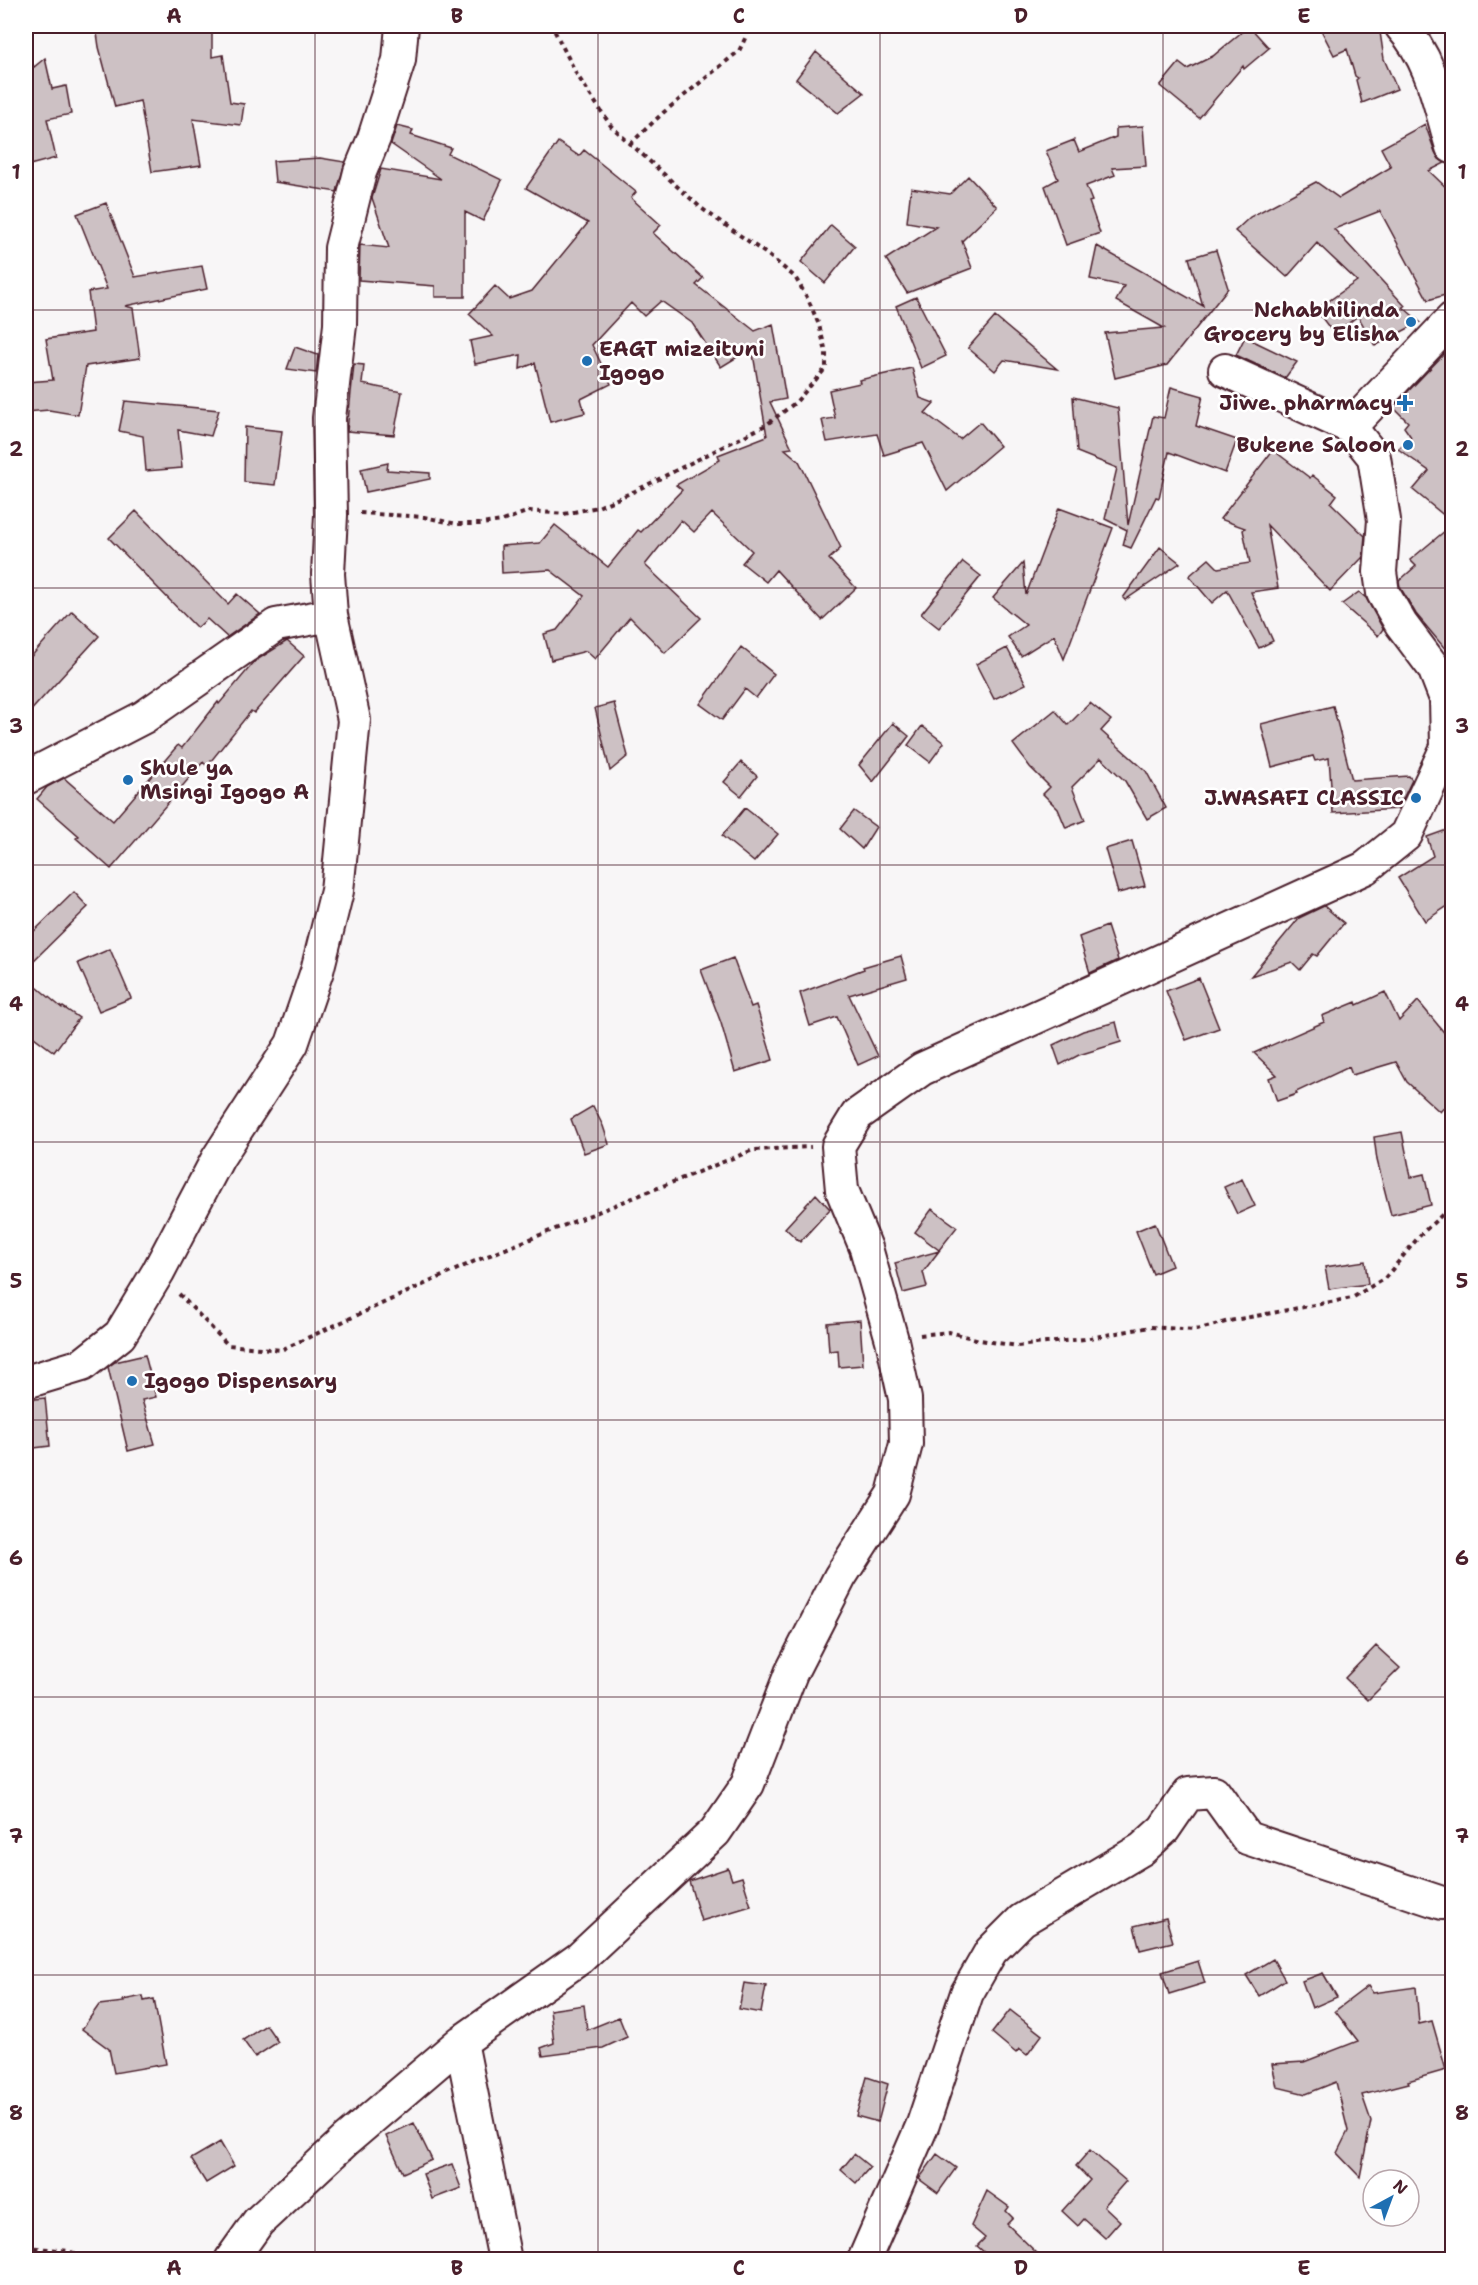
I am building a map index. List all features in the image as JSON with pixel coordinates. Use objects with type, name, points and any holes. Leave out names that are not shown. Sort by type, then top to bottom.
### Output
[{"type":"street","points":[[26,1382],[82,1365],[120,1335],[158,1272],[218,1158],[292,1044],[317,971],[337,891],[354,720],[331,615],[328,574],[331,515],[329,418],[340,325],[341,248],[360,172],[374,138],[399,60],[402,26]]},
{"type":"street","points":[[1401,26],[1428,64],[1452,147]]},
{"type":"street","points":[[1350,427],[1452,319]]},
{"type":"street","points":[[231,2259],[258,2222],[345,2141],[461,2042],[580,1958],[716,1832],[748,1784],[791,1673],[840,1577],[893,1494],[906,1444],[905,1399],[892,1340],[866,1248],[842,1190],[838,1146],[857,1115],[922,1070],[1365,868],[1406,835],[1447,747],[1446,699],[1434,668],[1401,624],[1383,593],[1380,572],[1384,520],[1374,457],[1350,427],[1225,370]]},
{"type":"street","points":[[26,778],[144,717],[276,625],[331,615]]},
{"type":"street","points":[[864,2259],[924,2124],[967,1993],[992,1951],[1022,1920],[1142,1849],[1164,1829],[1188,1794],[1214,1792],[1247,1838],[1442,1903]]},
{"type":"street","points":[[461,2042],[506,2259]]},
{"type":"path","points":[[331,515],[382,513],[423,517],[456,524],[481,524],[502,521],[529,511],[564,514],[598,507],[636,491],[766,425],[796,402],[826,368],[826,352],[819,325],[795,277],[768,255],[700,208],[611,126],[597,107],[561,46],[552,26]]},
{"type":"path","points":[[630,144],[664,112],[739,51],[751,26]]},
{"type":"path","points":[[158,1272],[228,1345],[281,1350],[475,1261],[753,1150],[838,1146]]},
{"type":"path","points":[[892,1340],[949,1332],[1017,1346],[1084,1339],[1150,1327],[1196,1330],[1229,1321],[1352,1298],[1385,1278],[1422,1233],[1452,1206]]},
{"type":"path","points":[[26,2247],[69,2251],[88,2259]]},
{"type":"building","points":[[96,26],[212,26],[212,57],[223,55],[230,102],[244,104],[241,125],[193,119],[201,165],[152,172],[140,101],[115,107],[99,47]]},
{"type":"building","points":[[1249,26],[1269,48],[1244,69],[1243,66],[1199,118],[1160,86],[1179,63],[1187,69],[1213,56]]},
{"type":"building","points":[[1319,26],[1383,26],[1384,30],[1380,32],[1384,59],[1397,89],[1362,103],[1356,80],[1358,78],[1355,76],[1347,49],[1334,55]]},
{"type":"building","points":[[816,52],[864,93],[838,113],[796,79]]},
{"type":"building","points":[[45,58],[52,89],[66,86],[71,114],[47,119],[56,158],[26,166],[26,66],[33,65],[34,67]]},
{"type":"building","points":[[1425,124],[1435,152],[1445,163],[1429,171],[1452,193],[1452,293],[1428,300],[1380,211],[1334,229],[1405,306],[1403,307],[1420,322],[1375,346],[1358,316],[1334,334],[1316,310],[1357,281],[1317,243],[1287,277],[1235,231],[1250,217],[1316,182],[1339,198],[1391,167],[1381,148]]},
{"type":"building","points":[[397,126],[413,130],[411,135],[451,148],[448,154],[502,180],[483,221],[465,212],[465,297],[435,297],[435,286],[359,280],[360,245],[389,248],[372,198],[381,169],[441,179],[391,144]]},
{"type":"building","points":[[1143,126],[1146,166],[1112,168],[1115,175],[1086,186],[1100,233],[1066,245],[1045,186],[1058,179],[1046,151],[1074,140],[1079,152],[1116,137],[1116,128]]},
{"type":"building","points":[[558,142],[579,156],[584,150],[636,192],[631,198],[661,225],[653,233],[703,278],[696,285],[755,331],[773,324],[786,399],[770,402],[792,448],[785,449],[799,461],[841,548],[829,559],[856,588],[822,620],[776,570],[766,582],[742,563],[752,551],[712,513],[694,532],[681,520],[645,565],[701,618],[665,653],[630,617],[595,659],[586,651],[551,660],[544,634],[557,630],[584,596],[550,570],[502,573],[501,546],[540,543],[555,525],[608,567],[638,530],[641,532],[682,490],[676,485],[720,460],[718,455],[767,436],[752,348],[721,367],[692,323],[661,301],[644,316],[631,303],[592,345],[611,384],[581,399],[585,413],[550,422],[535,363],[520,369],[521,355],[475,364],[470,341],[493,336],[469,314],[495,286],[509,299],[532,291],[588,223],[526,188]]},
{"type":"building","points":[[320,158],[345,162],[337,192],[275,182],[273,161]]},
{"type":"building","points":[[968,176],[997,207],[962,241],[972,268],[907,293],[886,259],[936,227],[907,222],[911,188],[950,194]]},
{"type":"building","points":[[106,203],[135,277],[202,266],[207,289],[125,306],[133,308],[140,358],[86,366],[78,415],[49,410],[26,412],[26,382],[53,380],[46,339],[93,332],[88,292],[107,289],[77,214]]},
{"type":"building","points":[[831,225],[855,246],[825,283],[801,262]]},
{"type":"building","points":[[1097,246],[1203,306],[1189,258],[1216,250],[1228,288],[1167,365],[1115,378],[1105,333],[1164,328],[1116,301],[1124,286],[1090,279]]},
{"type":"building","points":[[916,297],[946,356],[921,368],[896,306]]},
{"type":"building","points":[[995,317],[1057,369],[1004,360],[995,371],[968,348]]},
{"type":"building","points":[[1245,337],[1297,362],[1285,378],[1236,355]]},
{"type":"building","points":[[295,347],[318,355],[316,373],[287,369]]},
{"type":"building","points":[[1446,352],[1452,359],[1452,522],[1413,490],[1429,471],[1398,449],[1411,437],[1404,427],[1408,422],[1393,407]]},
{"type":"building","points":[[354,364],[364,365],[362,384],[402,392],[394,435],[347,431]]},
{"type":"building","points":[[912,368],[920,398],[934,403],[925,413],[960,439],[980,422],[1000,446],[947,491],[923,443],[884,455],[877,434],[827,442],[822,420],[835,418],[829,390],[860,383],[859,380]]},
{"type":"building","points":[[1171,387],[1203,396],[1196,426],[1237,440],[1225,473],[1169,452],[1159,498],[1156,497],[1131,548],[1123,545],[1127,530],[1105,519],[1117,468],[1077,452],[1073,397],[1118,408],[1128,525],[1153,416],[1164,418]]},
{"type":"building","points":[[125,401],[219,410],[211,436],[178,430],[182,468],[146,471],[143,436],[119,431]]},
{"type":"building","points":[[245,427],[282,431],[275,485],[244,482]]},
{"type":"building","points":[[1273,450],[1310,478],[1312,475],[1337,495],[1331,503],[1365,536],[1363,557],[1330,591],[1267,525],[1278,588],[1251,592],[1273,641],[1259,648],[1227,590],[1212,603],[1189,576],[1209,559],[1218,568],[1250,563],[1243,530],[1245,528],[1220,519]]},
{"type":"building","points":[[388,463],[387,470],[430,473],[430,479],[366,492],[361,469]]},
{"type":"building","points":[[1059,508],[1113,528],[1064,659],[1054,635],[1021,656],[1008,637],[1026,625],[993,598],[1023,563],[1026,595]]},
{"type":"building","points":[[136,511],[228,604],[237,594],[260,614],[227,637],[207,619],[197,628],[109,538]]},
{"type":"building","points":[[1452,525],[1452,657],[1416,614],[1400,587],[1399,581],[1416,566],[1410,560]]},
{"type":"building","points":[[1160,547],[1180,563],[1125,600],[1123,598]]},
{"type":"building","points":[[963,562],[981,576],[939,628],[921,614]]},
{"type":"building","points":[[1359,592],[1366,598],[1383,629],[1378,636],[1342,604]]},
{"type":"building","points":[[72,611],[99,636],[26,716],[26,662]]},
{"type":"building","points":[[287,641],[304,656],[254,713],[251,711],[207,766],[203,762],[111,869],[76,838],[79,836],[37,799],[47,787],[64,778],[113,821],[178,745],[182,748],[218,702],[219,704],[255,661]]},
{"type":"building","points":[[741,647],[774,674],[756,698],[745,689],[722,720],[700,704]]},
{"type":"building","points":[[1007,648],[1026,684],[994,699],[976,664]]},
{"type":"building","points":[[614,703],[628,756],[610,771],[595,708]]},
{"type":"building","points":[[1090,703],[1111,720],[1101,731],[1146,771],[1166,808],[1147,819],[1125,781],[1101,758],[1072,787],[1085,820],[1066,828],[1058,809],[1043,794],[1050,787],[1030,767],[1013,744],[1055,710],[1068,725]]},
{"type":"building","points":[[1333,706],[1352,780],[1409,776],[1412,780],[1398,809],[1333,813],[1329,758],[1315,761],[1313,756],[1272,767],[1261,724]]},
{"type":"building","points":[[893,723],[909,736],[873,782],[859,765]]},
{"type":"building","points":[[922,726],[944,743],[930,762],[908,745]]},
{"type":"building","points":[[741,762],[757,776],[741,796],[724,782]]},
{"type":"building","points":[[745,808],[778,834],[754,862],[722,836]]},
{"type":"building","points":[[854,811],[876,827],[862,849],[840,829]]},
{"type":"building","points":[[1452,828],[1452,903],[1425,921],[1398,878],[1433,856],[1427,837]]},
{"type":"building","points":[[1132,841],[1145,886],[1118,893],[1105,849]]},
{"type":"building","points":[[74,892],[88,907],[26,968],[26,939]]},
{"type":"building","points":[[1324,906],[1344,923],[1317,956],[1313,954],[1300,970],[1292,962],[1251,976],[1299,918]]},
{"type":"building","points":[[1107,926],[1118,960],[1090,973],[1079,937]]},
{"type":"building","points":[[110,949],[131,998],[99,1011],[78,963]]},
{"type":"building","points":[[901,956],[907,978],[849,995],[878,1056],[858,1065],[837,1017],[810,1026],[800,993],[864,969],[863,967]]},
{"type":"building","points":[[733,958],[751,1007],[756,1005],[773,1060],[735,1072],[721,1023],[701,970]]},
{"type":"building","points":[[26,978],[62,1008],[79,1018],[54,1052],[26,1031]]},
{"type":"building","points":[[1199,978],[1219,1028],[1186,1040],[1166,991]]},
{"type":"building","points":[[1385,992],[1399,1021],[1418,1001],[1452,1042],[1452,1098],[1440,1112],[1407,1082],[1396,1062],[1352,1075],[1349,1067],[1296,1092],[1297,1094],[1277,1101],[1269,1078],[1277,1075],[1254,1053],[1324,1022],[1322,1016],[1356,1002],[1357,1005]]},
{"type":"building","points":[[1116,1022],[1121,1042],[1079,1055],[1060,1065],[1053,1045],[1083,1031]]},
{"type":"building","points":[[593,1106],[609,1144],[584,1153],[571,1119]]},
{"type":"building","points":[[1402,1132],[1411,1177],[1424,1174],[1431,1205],[1391,1215],[1377,1160],[1374,1137]]},
{"type":"building","points":[[1242,1179],[1255,1206],[1237,1214],[1224,1187]]},
{"type":"building","points":[[816,1194],[830,1209],[800,1242],[785,1228]]},
{"type":"building","points":[[932,1209],[957,1227],[939,1250],[915,1232]]},
{"type":"building","points":[[1155,1223],[1172,1266],[1153,1274],[1136,1231]]},
{"type":"building","points":[[939,1251],[923,1272],[927,1287],[903,1293],[895,1263]]},
{"type":"building","points":[[1365,1261],[1368,1284],[1329,1289],[1325,1267]]},
{"type":"building","points":[[860,1320],[863,1365],[839,1367],[838,1350],[829,1351],[827,1323]]},
{"type":"building","points":[[145,1355],[156,1397],[142,1400],[155,1444],[128,1451],[108,1367],[115,1362]]},
{"type":"building","points":[[45,1398],[50,1446],[26,1449],[26,1400]]},
{"type":"building","points":[[1376,1646],[1400,1668],[1368,1700],[1345,1678]]},
{"type":"building","points":[[728,1868],[732,1880],[742,1877],[751,1906],[701,1921],[689,1881]]},
{"type":"building","points":[[1166,1918],[1173,1942],[1140,1950],[1134,1926]]},
{"type":"building","points":[[1273,1959],[1285,1980],[1259,1996],[1246,1975]]},
{"type":"building","points":[[1198,1961],[1205,1983],[1169,1994],[1162,1972]]},
{"type":"building","points":[[1323,1973],[1337,1997],[1312,2008],[1302,1981]]},
{"type":"building","points":[[744,1983],[766,1986],[761,2013],[739,2009]]},
{"type":"building","points":[[1368,1986],[1373,1993],[1416,1987],[1419,2024],[1432,2021],[1446,2070],[1408,2081],[1409,2083],[1362,2095],[1371,2121],[1360,2177],[1337,2153],[1348,2131],[1336,2082],[1306,2094],[1277,2087],[1272,2064],[1304,2062],[1358,2041],[1335,2011]]},
{"type":"building","points":[[143,1996],[144,2001],[154,1999],[166,2064],[114,2073],[109,2049],[82,2029],[99,2005],[124,2002],[123,2000]]},
{"type":"building","points":[[584,2005],[587,2030],[619,2017],[627,2037],[603,2048],[543,2056],[541,2048],[554,2043],[550,2010]]},
{"type":"building","points":[[1010,2010],[1042,2035],[1027,2055],[1019,2049],[1016,2053],[992,2033]]},
{"type":"building","points":[[266,2025],[278,2042],[255,2057],[243,2040]]},
{"type":"building","points":[[867,2077],[888,2084],[878,2122],[856,2116]]},
{"type":"building","points":[[414,2123],[432,2160],[403,2173],[386,2136]]},
{"type":"building","points":[[220,2142],[234,2166],[206,2183],[191,2159]]},
{"type":"building","points":[[1090,2150],[1126,2181],[1104,2206],[1120,2221],[1105,2238],[1084,2219],[1078,2226],[1062,2211],[1090,2180],[1076,2166]]},
{"type":"building","points":[[854,2154],[870,2167],[856,2183],[841,2170]]},
{"type":"building","points":[[937,2154],[956,2168],[938,2193],[919,2179]]},
{"type":"building","points":[[452,2164],[461,2188],[432,2199],[423,2174]]},
{"type":"building","points":[[987,2191],[1009,2207],[1006,2211],[1013,2218],[1007,2224],[1043,2259],[992,2259],[977,2246],[985,2238],[971,2226]]},
{"type":"place","name":"Nchabhilinda Grocery by Elisha","points":[[1411,322]]},
{"type":"place","name":"EAGT mizeituni Igogo","points":[[587,361]]},
{"type":"place","name":"Jiwe. pharmacy","points":[[1405,403]]},
{"type":"place","name":"Bukene Saloon","points":[[1408,445]]},
{"type":"place","name":"Shule ya Msingi Igogo A","points":[[128,780]]},
{"type":"place","name":"J.WASAFI CLASSIC","points":[[1416,798]]},
{"type":"place","name":"Igogo Dispensary","points":[[132,1381]]}]
